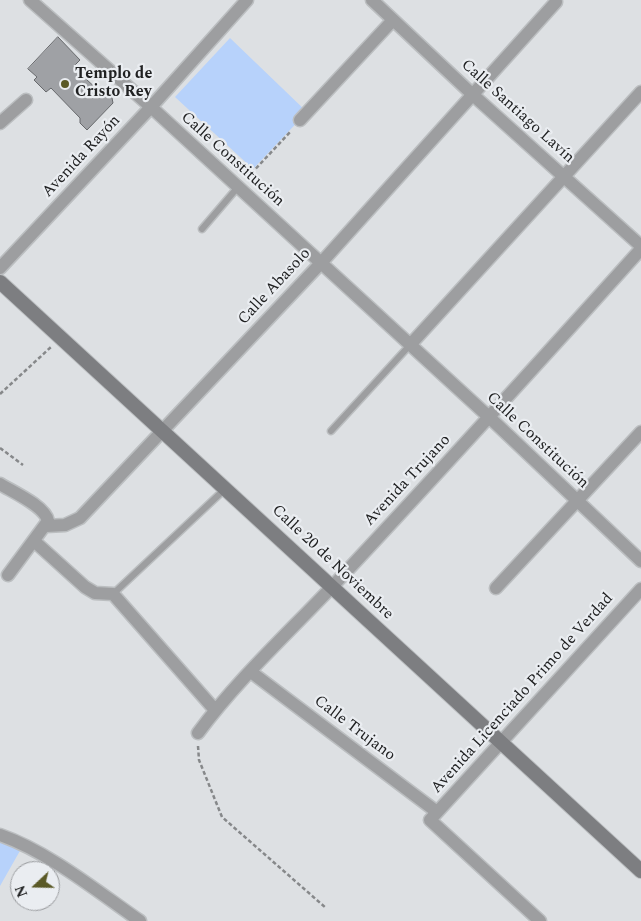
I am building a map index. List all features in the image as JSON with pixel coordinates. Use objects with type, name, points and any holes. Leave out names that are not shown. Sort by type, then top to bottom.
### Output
[{"type":"main road","name":"Calle 20 de Noviembre","points":[[0,282],[641,871]]},
{"type":"street","name":"Calle Constitución","points":[[30,0],[151,107],[490,417],[641,561]]},
{"type":"street","name":"Avenida Rayón","points":[[0,268],[151,107],[247,0]]},
{"type":"street","name":"Calle Santiago Lavín","points":[[372,0],[641,248]]},
{"type":"street","name":"Calle Abasolo","points":[[46,526],[65,524],[80,518],[321,263],[556,2]]},
{"type":"street","points":[[300,120],[394,20]]},
{"type":"street","points":[[410,345],[641,92]]},
{"type":"street","points":[[0,123],[26,100]]},
{"type":"street","name":"Avenida Trujano","points":[[198,733],[215,710],[490,417],[641,248]]},
{"type":"street","points":[[496,588],[641,432]]},
{"type":"street","points":[[0,484],[39,508],[48,518],[46,526],[8,575]]},
{"type":"street","points":[[34,541],[85,587],[94,593],[113,594],[215,710]]},
{"type":"street","name":"Avenida Licenciado Primo de Verdad","points":[[433,816],[641,589]]},
{"type":"street","name":"Calle Trujano","points":[[251,672],[433,816],[540,921]]},
{"type":"street","points":[[0,835],[16,841],[49,859],[140,921]]},
{"type":"lane","points":[[202,229],[238,187]]},
{"type":"lane","points":[[331,431],[410,345]]},
{"type":"lane","points":[[113,594],[225,489]]},
{"type":"path","points":[[238,187],[300,120]]},
{"type":"path","points":[[0,394],[61,338]]},
{"type":"path","points":[[0,448],[23,464]]},
{"type":"path","points":[[198,733],[199,760],[222,817],[326,908]]},
{"type":"shaded area","points":[[230,38],[307,112],[253,169],[175,97]]},
{"type":"shaded area","points":[[0,839],[21,849],[14,861],[10,861],[10,868],[0,886]]},
{"type":"building","name":"Templo de Cristo Rey","points":[[58,37],[80,60],[73,67],[99,91],[104,89],[112,98],[113,103],[87,130],[80,123],[80,118],[51,88],[46,92],[34,80],[37,77],[28,69]]},
{"type":"place","name":"Templo de Cristo Rey","points":[[65,84]]}]
